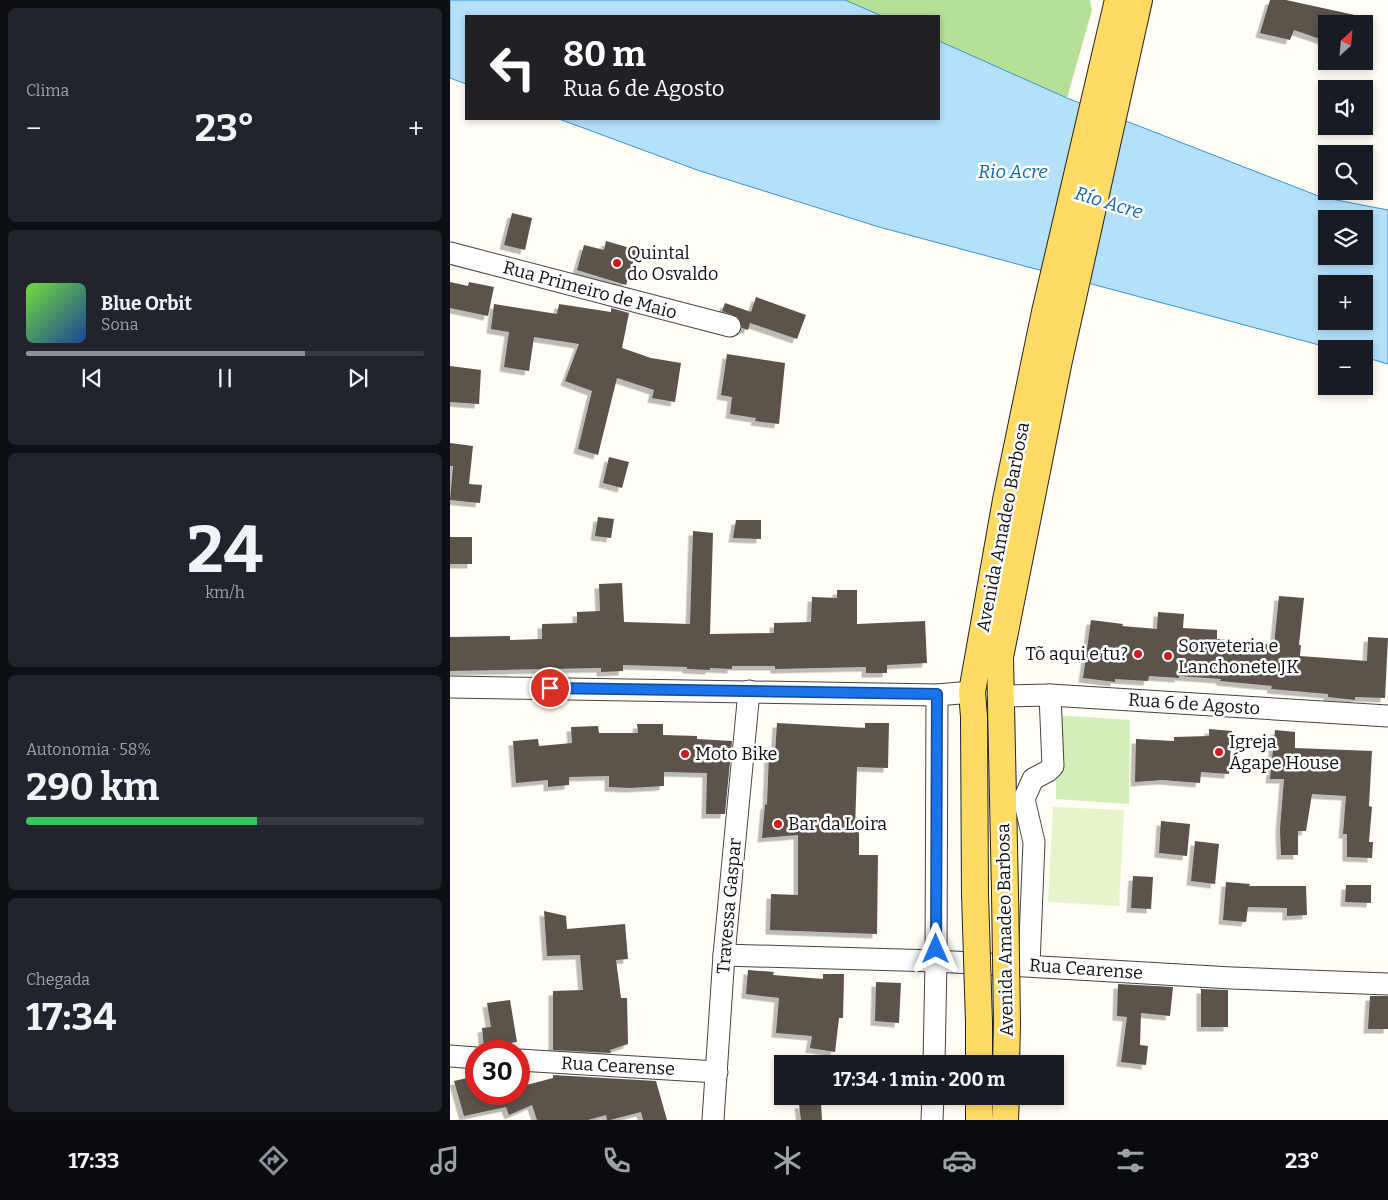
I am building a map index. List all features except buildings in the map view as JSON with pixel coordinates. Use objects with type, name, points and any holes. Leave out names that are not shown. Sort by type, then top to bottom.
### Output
[{"type":"main road","name":"Avenida Amadeo Barbosa","points":[[979,1055],[975,894],[974,717],[972,692],[1006,500],[1043,322],[1118,0]]},
{"type":"main road","name":"Avenida Amadeo Barbosa","points":[[1006,1055],[1000,657],[1058,365],[1139,0]]},
{"type":"main road","points":[[979,1105],[979,1120]]},
{"type":"main road","points":[[1005,1120],[1006,1105]]},
{"type":"street","name":"Rua Primeiro de Maio","points":[[450,253],[730,326]]},
{"type":"street","points":[[450,687],[937,694],[972,692]]},
{"type":"street","name":"Travessa Gaspar","points":[[713,1120],[724,955],[749,692]]},
{"type":"street","points":[[934,1055],[937,694]]},
{"type":"street","name":"Rua 6 de Agosto","points":[[1000,696],[1050,696],[1388,716]]},
{"type":"street","points":[[1029,965],[1034,842],[1024,799],[1033,779],[1053,766],[1050,696]]},
{"type":"street","name":"Rua Cearense","points":[[724,955],[1029,965],[1232,978],[1388,984]]},
{"type":"street","points":[[450,1056],[465,1057]]},
{"type":"street","name":"Rua Cearense","points":[[530,1061],[717,1072]]},
{"type":"street","points":[[932,1120],[933,1105]]},
{"type":"green space","points":[[845,0],[1090,0],[1092,10],[1067,98],[940,41],[940,15],[880,15]]},
{"type":"green space","points":[[1055,715],[1130,720],[1129,804],[1056,799]]},
{"type":"green space","points":[[1053,807],[1124,810],[1119,906],[1048,902]]},
{"type":"water","points":[[450,0],[845,0],[880,15],[465,15],[465,84],[450,78]]},
{"type":"water","name":"Rio Acre","points":[[940,41],[1067,98],[1318,196],[1318,200],[1336,200],[1388,210],[1388,364],[1373,360],[1373,340],[1318,340],[1318,345],[879,227],[697,170],[562,120],[940,120]]},
{"type":"place","name":"Quintal do Osvaldo","points":[[617,263]]},
{"type":"place","name":"Tõ aqui e tu?","points":[[1138,654]]},
{"type":"place","name":"Sorveteria e Lanchonete JK","points":[[1168,656]]},
{"type":"place","name":"Igreja Ágape House","points":[[1219,752]]},
{"type":"place","name":"Moto Bike","points":[[685,754]]},
{"type":"place","name":"Bar da Loira","points":[[778,824]]},
{"type":"route","points":[[550,688],[937,694],[936,949]]},
{"type":"water label","name":"Río Acre","points":[[1109,202]]}]
